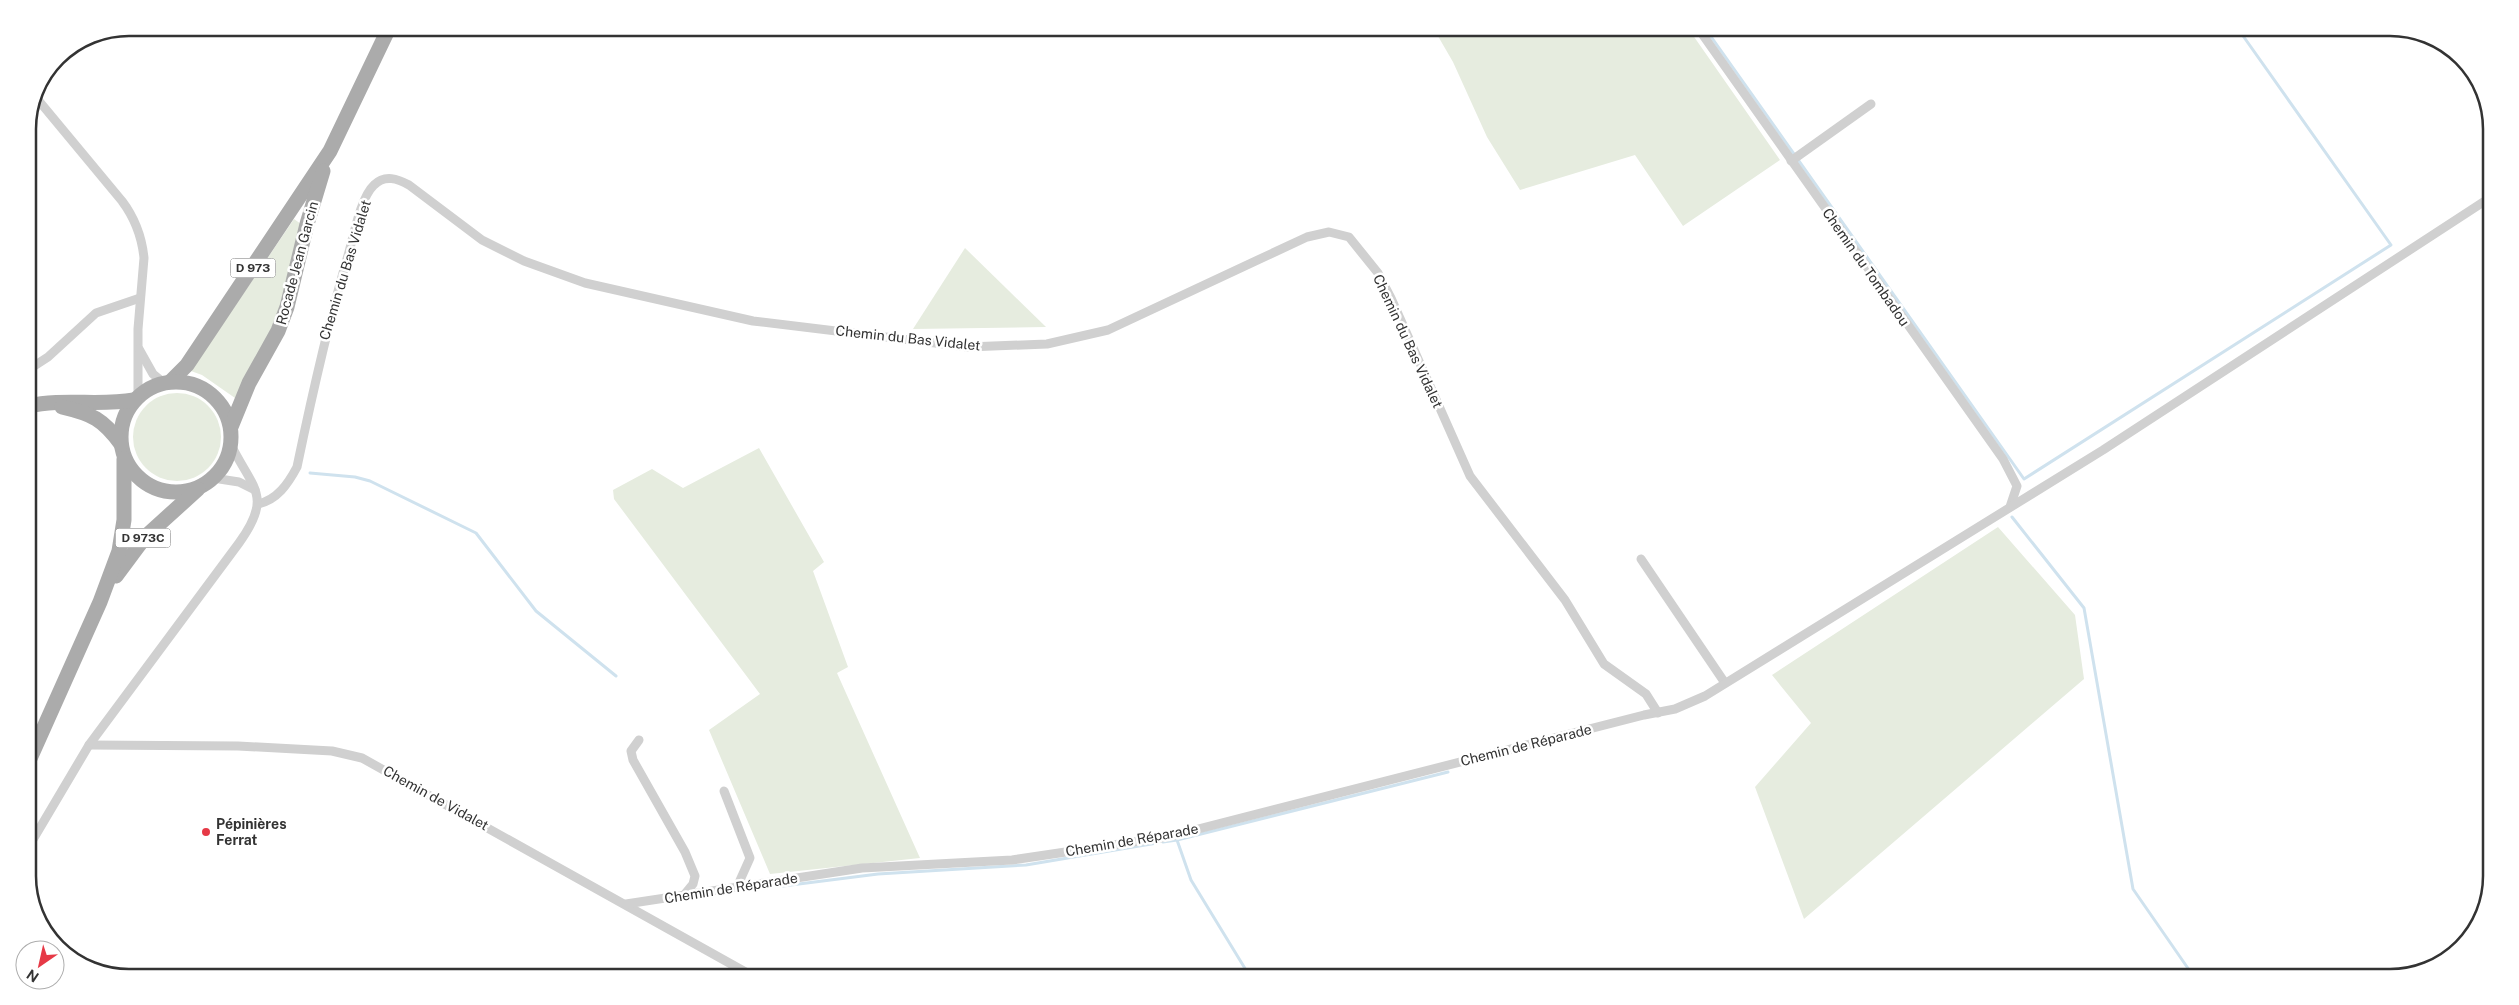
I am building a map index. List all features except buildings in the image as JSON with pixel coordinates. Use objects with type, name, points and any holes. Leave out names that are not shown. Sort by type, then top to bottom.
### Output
[{"type":"main road","name":"Rocade Jean Garcin","points":[[168,382],[187,365],[330,151],[385,36]]},
{"type":"main road","name":"Rocade Jean Garcin","points":[[231,427],[246,390],[278,331],[284,315],[307,224],[330,151]]},
{"type":"main road","points":[[36,405],[66,401],[116,403],[136,398],[150,388],[168,382],[188,382],[203,388],[216,398],[225,412],[231,427],[231,445],[228,457],[207,482],[183,492],[164,491],[147,484],[133,472],[122,450],[102,421],[86,413],[51,404]]},
{"type":"main road","points":[[122,450],[123,421],[136,398]]},
{"type":"main road","name":"D 973C","points":[[36,746],[100,602],[118,551],[124,520],[122,450]]},
{"type":"main road","name":"D 973C","points":[[100,602],[124,563],[145,537],[207,482]]},
{"type":"street","name":"Chemin du Tombadou","points":[[1703,36],[1791,162],[2003,458],[2017,486],[2010,507]]},
{"type":"street","points":[[40,102],[60,128],[103,175],[131,213],[144,252],[136,398]]},
{"type":"street","points":[[1791,162],[1870,104]]},
{"type":"street","name":"Chemin du Bas Vidalet","points":[[258,504],[266,502],[278,494],[289,482],[297,467],[324,339],[354,233],[369,192],[374,185],[385,179],[399,180],[409,185],[471,232],[498,249],[585,283],[753,321],[968,347],[1047,344],[1108,330],[1307,237],[1329,232],[1348,237],[1378,273],[1391,298],[1470,476],[1564,600],[1604,664],[1646,694],[1658,713]]},
{"type":"street","name":"Chemin de Réparade","points":[[626,904],[862,868],[1012,860],[1166,836],[1675,709],[1705,696],[2103,450],[2483,202]]},
{"type":"street","points":[[36,364],[96,313],[140,298]]},
{"type":"street","points":[[138,349],[153,374],[168,382]]},
{"type":"street","points":[[36,834],[89,745],[240,544],[255,520],[258,504],[255,490],[231,445]]},
{"type":"street","points":[[207,482],[239,482],[255,490]]},
{"type":"street","points":[[1642,559],[1725,683]]},
{"type":"street","points":[[639,740],[631,751],[633,760],[685,852],[695,876],[693,884],[684,895]]},
{"type":"street","name":"Chemin de Vidalet","points":[[89,745],[238,746],[345,752],[362,758],[399,777],[740,969]]},
{"type":"street","points":[[724,790],[750,858],[737,887]]},
{"type":"shaded area","points":[[1438,36],[1693,36],[1780,160],[1683,226],[1635,155],[1520,190],[1487,137],[1453,62]]},
{"type":"shaded area","points":[[294,219],[301,224],[287,286],[273,325],[235,398],[202,375],[191,371]]},
{"type":"shaded area","points":[[965,248],[1046,327],[913,329]]},
{"type":"shaded area","points":[[177,393],[194,396],[202,400],[214,412],[218,420],[221,437],[218,454],[214,462],[202,474],[194,478],[177,481],[160,478],[152,474],[140,462],[136,454],[133,437],[136,420],[140,412],[152,400],[160,396]]},
{"type":"shaded area","points":[[759,448],[824,562],[813,571],[848,667],[837,673],[920,858],[770,874],[709,730],[760,694],[614,499],[613,490],[652,469],[683,488]]},
{"type":"shaded area","points":[[1998,527],[2075,615],[2084,679],[1804,919],[1755,787],[1811,723],[1772,675]]},
{"type":"waterway","points":[[1711,36],[2024,479],[2391,245],[2243,36]]},
{"type":"waterway","points":[[310,473],[355,477],[370,481],[476,533],[536,611],[616,676]]},
{"type":"waterway","points":[[2012,517],[2084,608],[2133,889],[2188,969]]},
{"type":"waterway","points":[[1245,969],[1191,880],[1177,840],[1448,772]]},
{"type":"waterway","points":[[1163,842],[1177,840]]},
{"type":"waterway","points":[[783,886],[878,874],[1026,865],[1157,843]]},
{"type":"place","name":"Pépinières Ferrat","points":[[206,832]]}]
